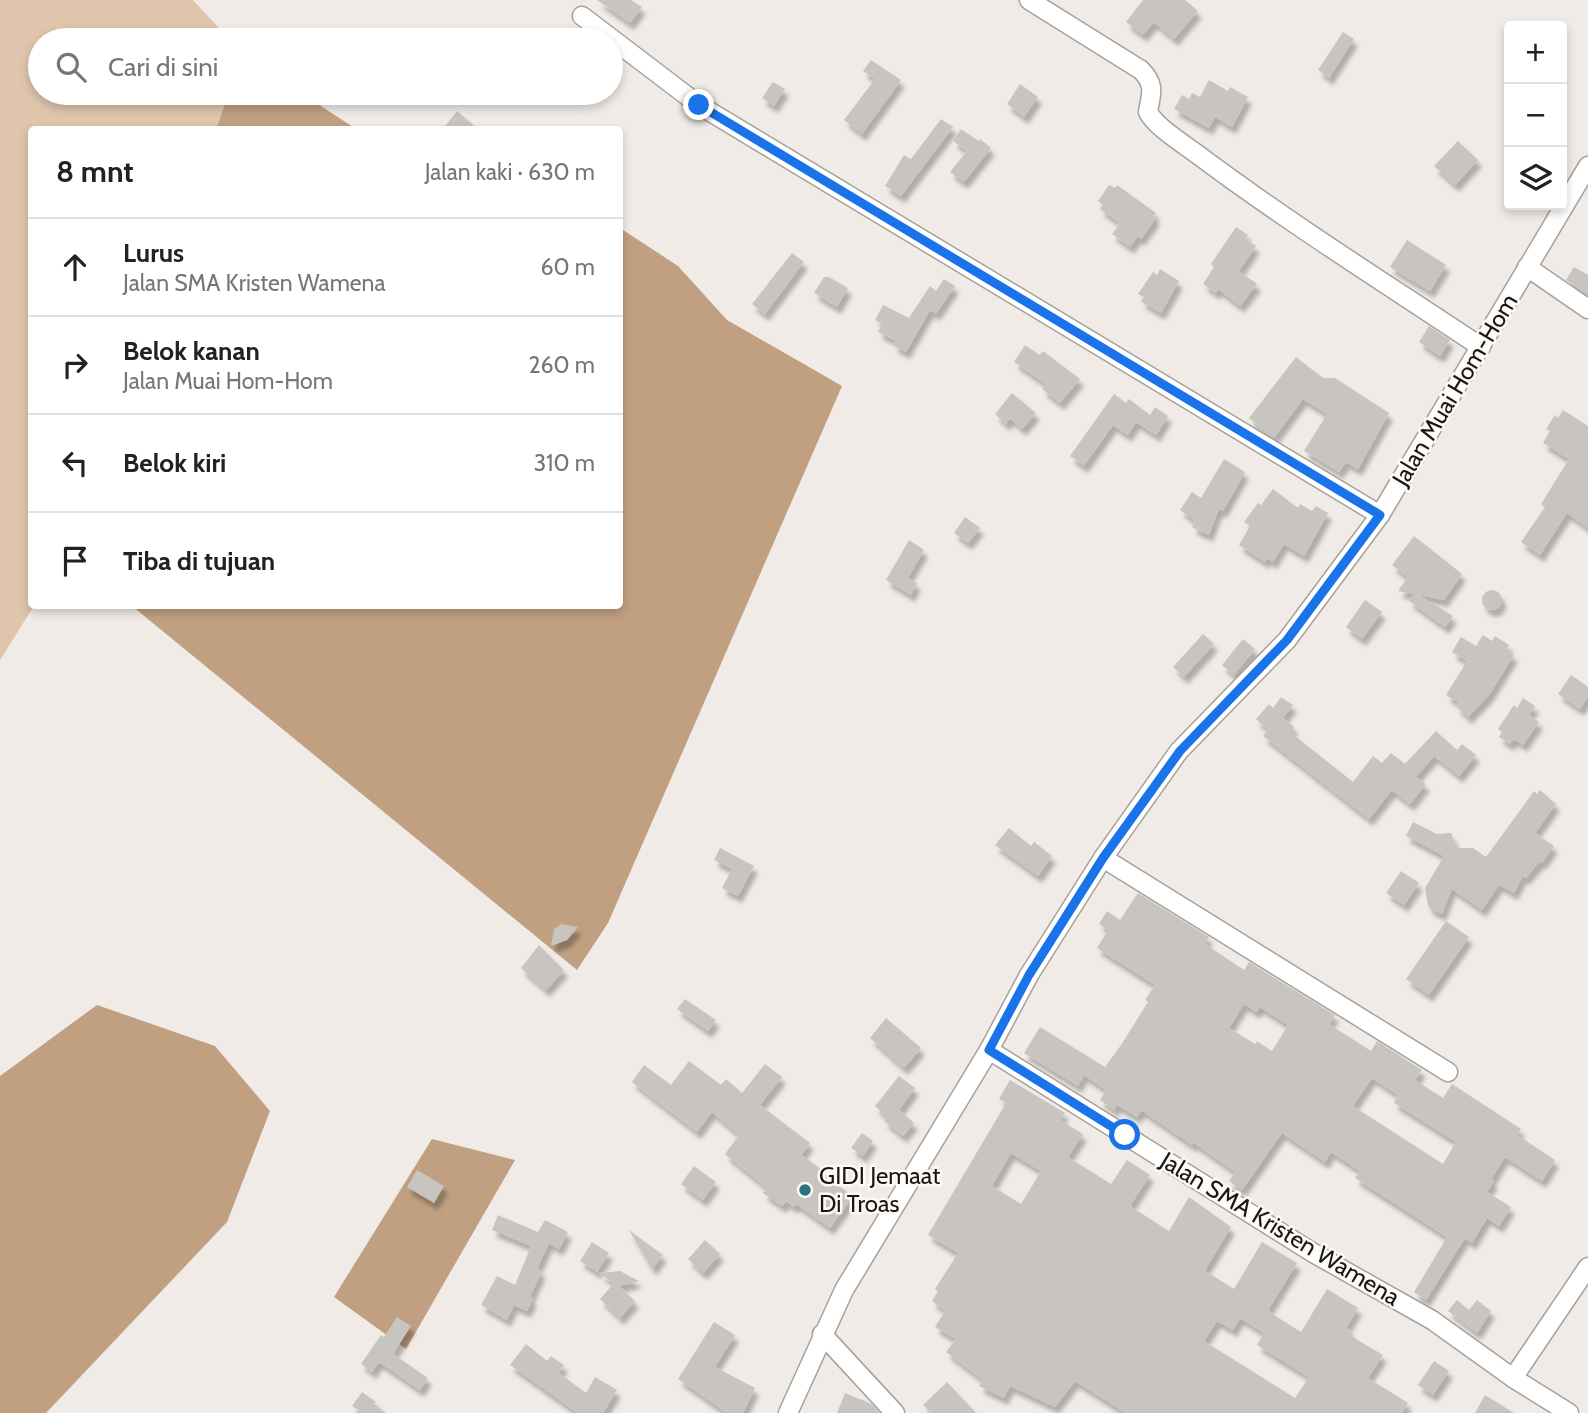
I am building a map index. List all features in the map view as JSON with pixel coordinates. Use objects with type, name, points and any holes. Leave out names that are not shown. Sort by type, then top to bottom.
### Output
[{"type":"street","points":[[1029,0],[1141,70],[1150,80],[1153,89],[1148,112],[1160,125],[1262,202],[1481,347]]},
{"type":"street","points":[[582,16],[598,28]]},
{"type":"street","points":[[623,47],[699,105],[1380,515]]},
{"type":"street","name":"Jalan Muai Hom-Hom","points":[[789,1413],[822,1334],[844,1290],[989,1050],[1029,975],[1103,858],[1180,751],[1287,640],[1380,515],[1588,166]]},
{"type":"street","points":[[1527,267],[1588,309]]},
{"type":"street","points":[[1103,858],[1448,1072]]},
{"type":"street","name":"Jalan SMA Kristen Wamena","points":[[989,1050],[1315,1254],[1432,1320],[1513,1378],[1569,1413]]},
{"type":"street","points":[[1513,1378],[1588,1267]]},
{"type":"street","points":[[822,1334],[895,1413]]},
{"type":"shaded area","points":[[0,0],[193,0],[219,28],[28,28],[28,105],[225,105],[217,126],[28,126],[28,609],[32,609],[0,660]]},
{"type":"shaded area","points":[[225,105],[319,105],[351,126],[217,126]]},
{"type":"shaded area","points":[[623,230],[678,266],[727,320],[842,386],[608,923],[577,970],[136,609],[623,609]]},
{"type":"shaded area","points":[[97,1005],[215,1046],[270,1111],[227,1222],[46,1413],[0,1413],[0,1076]]},
{"type":"shaded area","points":[[432,1139],[515,1160],[406,1349],[334,1297]]},
{"type":"building","points":[[597,0],[631,0],[642,7],[630,23]]},
{"type":"building","points":[[1143,0],[1185,0],[1198,11],[1174,39],[1154,22],[1143,35],[1126,22]]},
{"type":"building","points":[[1343,32],[1354,39],[1329,78],[1318,70]]},
{"type":"building","points":[[871,60],[901,80],[862,134],[844,120],[875,79],[863,71]]},
{"type":"building","points":[[1209,80],[1228,91],[1230,87],[1248,97],[1232,127],[1215,117],[1209,128],[1174,109],[1182,95],[1189,99],[1192,93],[1200,97]]},
{"type":"building","points":[[773,82],[785,89],[774,106],[762,98]]},
{"type":"building","points":[[1020,84],[1038,97],[1024,117],[1007,104]]},
{"type":"building","points":[[457,111],[474,126],[445,126]]},
{"type":"building","points":[[941,119],[953,127],[901,196],[885,186],[904,155],[911,159]]},
{"type":"building","points":[[961,129],[991,148],[964,182],[950,172],[967,151],[953,141]]},
{"type":"building","points":[[1458,141],[1478,160],[1455,185],[1434,166]]},
{"type":"building","points":[[1109,185],[1115,188],[1117,185],[1156,213],[1153,216],[1156,218],[1141,239],[1138,236],[1130,247],[1112,234],[1120,223],[1100,209],[1103,205],[1098,201]]},
{"type":"building","points":[[1236,227],[1248,235],[1245,239],[1256,246],[1239,271],[1257,284],[1240,306],[1218,289],[1216,293],[1203,284],[1214,267],[1211,264]]},
{"type":"building","points":[[1407,240],[1446,265],[1430,291],[1390,267]]},
{"type":"building","points":[[792,253],[804,262],[765,314],[752,304]]},
{"type":"building","points":[[1574,267],[1588,275],[1588,295],[1566,280]]},
{"type":"building","points":[[1160,269],[1179,281],[1161,313],[1141,301],[1144,297],[1138,294],[1153,272],[1157,275]]},
{"type":"building","points":[[824,277],[848,288],[837,307],[814,293]]},
{"type":"building","points":[[944,279],[955,286],[936,314],[930,310],[906,352],[893,345],[896,341],[878,332],[882,324],[875,320],[883,305],[909,318],[930,286],[936,291]]},
{"type":"building","points":[[1429,326],[1450,340],[1440,356],[1419,342]]},
{"type":"building","points":[[1025,345],[1040,355],[1043,351],[1080,379],[1060,403],[1042,389],[1046,384],[1014,362]]},
{"type":"building","points":[[1296,357],[1323,378],[1335,378],[1389,413],[1358,469],[1346,462],[1339,472],[1304,451],[1327,414],[1303,399],[1274,438],[1249,418]]},
{"type":"building","points":[[1012,393],[1036,413],[1022,429],[1010,418],[1006,424],[995,414]]},
{"type":"building","points":[[1114,394],[1126,403],[1129,399],[1150,415],[1155,407],[1168,416],[1156,435],[1136,422],[1128,435],[1113,425],[1084,466],[1070,456]]},
{"type":"building","points":[[1563,410],[1588,426],[1588,528],[1567,513],[1540,555],[1521,542],[1545,507],[1541,504],[1569,459],[1543,443],[1550,431],[1546,429],[1555,415],[1558,418]]},
{"type":"building","points":[[1224,459],[1245,472],[1223,511],[1219,509],[1209,535],[1192,527],[1195,521],[1180,510],[1192,492],[1201,498]]},
{"type":"building","points":[[1273,489],[1298,508],[1300,504],[1312,511],[1316,506],[1328,513],[1304,556],[1284,544],[1273,562],[1267,558],[1265,562],[1239,545],[1250,526],[1244,522]]},
{"type":"building","points":[[965,517],[980,528],[968,543],[954,533]]},
{"type":"building","points":[[1414,536],[1462,574],[1444,600],[1419,595],[1453,616],[1445,627],[1409,601],[1414,594],[1398,591],[1408,577],[1392,565]]},
{"type":"building","points":[[909,540],[924,550],[908,578],[917,583],[911,595],[886,580]]},
{"type":"building","points":[[1492,590],[1499,593],[1502,600],[1499,607],[1492,610],[1485,607],[1482,600],[1485,593]]},
{"type":"building","points":[[1365,600],[1382,612],[1362,639],[1346,627]]},
{"type":"building","points":[[1203,634],[1214,644],[1184,677],[1173,667]]},
{"type":"building","points":[[1483,635],[1492,641],[1495,636],[1509,645],[1506,650],[1514,655],[1489,695],[1468,717],[1456,706],[1459,703],[1446,695],[1467,661],[1452,652],[1461,637],[1476,646]]},
{"type":"building","points":[[1243,639],[1255,649],[1234,675],[1222,665]]},
{"type":"building","points":[[1571,675],[1588,687],[1588,697],[1580,709],[1558,694]]},
{"type":"building","points":[[1281,697],[1293,705],[1283,718],[1294,727],[1290,732],[1353,782],[1373,756],[1382,763],[1391,753],[1405,764],[1436,731],[1457,750],[1462,744],[1476,755],[1459,776],[1434,756],[1416,777],[1426,784],[1410,804],[1392,790],[1369,819],[1263,736],[1268,730],[1256,719],[1269,704],[1273,708]]},
{"type":"building","points":[[1523,698],[1535,706],[1529,715],[1539,722],[1523,745],[1514,739],[1510,744],[1499,737],[1502,732],[1498,729],[1514,705],[1517,708]]},
{"type":"building","points":[[1540,790],[1556,804],[1535,833],[1554,846],[1542,863],[1540,861],[1526,878],[1523,876],[1514,893],[1499,885],[1482,910],[1452,889],[1442,914],[1431,909],[1425,888],[1444,856],[1406,836],[1413,822],[1437,834],[1451,833],[1457,848],[1473,848],[1486,857],[1534,791],[1537,794]]},
{"type":"building","points":[[1009,828],[1031,846],[1034,842],[1052,856],[1038,876],[995,845]]},
{"type":"building","points":[[720,848],[754,866],[738,896],[722,888],[732,869],[714,860]]},
{"type":"building","points":[[1401,871],[1419,883],[1404,905],[1386,893]]},
{"type":"building","points":[[1138,893],[1209,937],[1205,944],[1244,970],[1249,962],[1335,1015],[1329,1024],[1371,1051],[1377,1041],[1422,1070],[1415,1080],[1443,1098],[1452,1084],[1521,1129],[1517,1135],[1555,1160],[1542,1181],[1505,1157],[1491,1179],[1494,1181],[1487,1192],[1511,1207],[1499,1226],[1487,1218],[1472,1243],[1465,1238],[1426,1300],[1414,1292],[1447,1237],[1355,1178],[1360,1171],[1331,1152],[1325,1162],[1282,1133],[1242,1190],[1229,1181],[1235,1172],[1194,1143],[1192,1145],[1141,1110],[1137,1117],[1117,1105],[1114,1110],[1100,1100],[1106,1090],[1084,1075],[1078,1086],[1024,1053],[1040,1027],[1105,1067],[1121,1045],[1148,1002],[1145,1000],[1155,985],[1097,948],[1108,930],[1099,924],[1107,911],[1120,920]],"holes":[[[1244,1004],[1256,1012],[1260,1007],[1288,1025],[1272,1051],[1229,1028]],[[1372,1078],[1398,1095],[1394,1103],[1456,1142],[1443,1164],[1353,1106]]]},
{"type":"building","points":[[1446,921],[1469,937],[1429,995],[1406,979]]},
{"type":"building","points":[[561,924],[578,927],[567,940],[551,946],[554,929]]},
{"type":"building","points":[[539,945],[564,970],[546,990],[521,968]]},
{"type":"building","points":[[685,999],[716,1020],[708,1031],[677,1009]]},
{"type":"building","points":[[886,1018],[921,1048],[904,1068],[870,1038]]},
{"type":"building","points":[[689,1061],[721,1085],[726,1079],[742,1093],[765,1064],[782,1077],[760,1105],[810,1143],[801,1155],[821,1169],[819,1172],[853,1196],[830,1228],[796,1204],[794,1207],[786,1201],[782,1206],[763,1193],[767,1188],[725,1154],[739,1135],[712,1112],[697,1132],[632,1082],[644,1065],[671,1085]]},
{"type":"building","points":[[899,1076],[915,1088],[899,1110],[914,1123],[903,1136],[884,1121],[887,1117],[875,1106]]},
{"type":"building","points":[[1010,1080],[1065,1113],[1060,1120],[1083,1134],[1068,1157],[1111,1184],[1127,1160],[1150,1175],[1130,1206],[1169,1231],[1189,1197],[1231,1227],[1205,1270],[1234,1289],[1262,1242],[1297,1263],[1268,1310],[1301,1332],[1327,1289],[1358,1308],[1346,1328],[1351,1331],[1349,1335],[1383,1355],[1368,1378],[1408,1403],[1402,1413],[1126,1413],[1075,1381],[1055,1407],[1010,1386],[1004,1398],[979,1386],[983,1380],[946,1352],[956,1339],[935,1327],[945,1311],[932,1301],[938,1291],[935,1289],[958,1253],[928,1235],[1006,1103],[999,1099]],"holes":[[[1011,1153],[1041,1171],[1021,1204],[992,1186]],[[1240,1318],[1264,1333],[1257,1345],[1309,1377],[1295,1398],[1204,1341],[1217,1321],[1233,1330]]]},
{"type":"building","points":[[862,1133],[873,1141],[863,1156],[851,1148]]},
{"type":"building","points":[[694,1166],[716,1182],[703,1200],[681,1184]]},
{"type":"building","points":[[417,1170],[444,1186],[434,1203],[407,1187]]},
{"type":"building","points":[[498,1215],[538,1232],[545,1220],[568,1232],[559,1249],[549,1243],[537,1269],[542,1271],[530,1297],[533,1299],[527,1311],[514,1305],[507,1320],[481,1305],[497,1276],[515,1285],[531,1246],[492,1230]]},
{"type":"building","points":[[629,1230],[663,1255],[652,1269]]},
{"type":"building","points":[[705,1240],[720,1254],[703,1273],[688,1259]]},
{"type":"building","points":[[592,1242],[609,1253],[597,1272],[580,1261]]},
{"type":"building","points":[[620,1271],[639,1281],[619,1286],[635,1301],[620,1318],[600,1299],[614,1283],[599,1273]]},
{"type":"building","points":[[1457,1300],[1469,1310],[1477,1300],[1491,1311],[1477,1333],[1448,1311]]},
{"type":"building","points":[[397,1317],[411,1326],[393,1354],[428,1378],[420,1390],[379,1362],[372,1372],[361,1364]]},
{"type":"building","points":[[714,1322],[735,1335],[715,1367],[755,1388],[743,1413],[727,1413],[678,1379]]},
{"type":"building","points":[[526,1344],[547,1361],[551,1356],[564,1365],[559,1373],[586,1393],[595,1377],[617,1390],[603,1413],[578,1413],[510,1365]]},
{"type":"building","points":[[1434,1361],[1449,1371],[1433,1395],[1418,1385]]},
{"type":"building","points":[[947,1382],[976,1413],[931,1413],[923,1405]]},
{"type":"building","points":[[362,1392],[386,1413],[362,1413],[352,1406]]},
{"type":"building","points":[[845,1393],[872,1404],[880,1413],[837,1413]]},
{"type":"building","points":[[1485,1395],[1514,1413],[1475,1413]]},
{"type":"place","name":"GIDI Jemaat Di Troas","points":[[805,1190]]},
{"type":"route","points":[[699,105],[1380,515],[1318,602],[1287,640],[1180,751],[1103,858],[1029,975],[989,1050],[1125,1135]]}]
